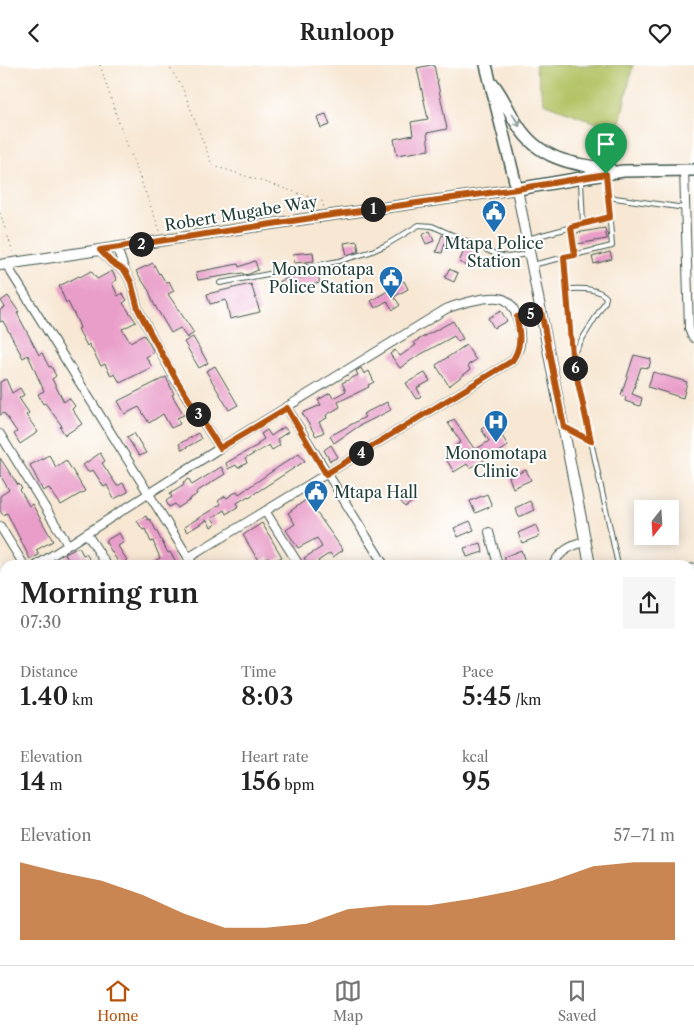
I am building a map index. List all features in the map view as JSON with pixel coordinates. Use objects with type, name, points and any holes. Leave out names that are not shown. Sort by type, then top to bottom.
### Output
[{"type":"main road","points":[[486,65],[517,189],[623,171],[689,169]]},
{"type":"main road","points":[[490,79],[507,103],[517,125],[535,146],[545,153],[566,162],[623,171]]},
{"type":"street","points":[[689,169],[685,208],[689,328],[694,338]]},
{"type":"street","name":"Robert Mugabe Way","points":[[3,265],[517,189]]},
{"type":"street","points":[[517,189],[589,560]]},
{"type":"street","points":[[117,248],[131,282],[138,309],[176,379],[220,448]]},
{"type":"street","points":[[100,250],[111,262],[125,271]]},
{"type":"street","points":[[3,265],[189,560]]},
{"type":"street","points":[[45,560],[220,448],[446,309],[456,305],[500,297],[507,301],[517,317],[520,343],[518,353],[512,361],[265,511],[192,560]]},
{"type":"street","points":[[517,317],[541,311]]},
{"type":"street","points":[[287,408],[381,560]]},
{"type":"street","points":[[0,434],[68,545]]},
{"type":"street","points":[[265,511],[296,560]]},
{"type":"street","points":[[0,526],[21,560]]},
{"type":"street","points":[[489,532],[497,560]]},
{"type":"street","points":[[87,534],[104,560]]},
{"type":"street","points":[[556,560],[565,550],[586,542]]},
{"type":"lane","points":[[532,265],[612,246],[606,174]]},
{"type":"lane","points":[[581,178],[583,224]]},
{"type":"lane","points":[[608,197],[685,208]]},
{"type":"lane","points":[[527,239],[610,217]]},
{"type":"lane","points":[[220,283],[339,261],[386,245],[419,225],[432,226],[498,255],[508,257],[530,253]]},
{"type":"lane","points":[[571,227],[575,255]]},
{"type":"lane","points":[[564,257],[572,355],[617,560]]},
{"type":"lane","points":[[567,289],[585,289],[600,292],[606,297],[605,302],[572,355]]},
{"type":"lane","points":[[564,427],[591,441]]},
{"type":"path","points":[[100,65],[118,120],[163,241]]},
{"type":"path","points":[[168,65],[183,89],[212,165],[322,201],[325,216]]},
{"type":"path","points":[[0,213],[16,259],[3,265]]},
{"type":"green space","points":[[535,65],[633,65],[618,131],[544,103]]},
{"type":"building","points":[[434,65],[447,129],[427,133],[429,150],[397,155],[394,139],[413,135],[411,122],[428,119],[417,68]]},
{"type":"building","points":[[326,114],[330,125],[321,128],[317,117]]},
{"type":"building","points":[[605,228],[607,239],[577,244],[576,233]]},
{"type":"building","points":[[430,231],[434,241],[426,244],[422,235]]},
{"type":"building","points":[[442,235],[447,237],[442,253],[436,252]]},
{"type":"building","points":[[357,241],[359,251],[347,255],[344,243]]},
{"type":"building","points":[[466,246],[477,251],[470,267],[459,262]]},
{"type":"building","points":[[313,252],[314,261],[294,263],[293,254]]},
{"type":"building","points":[[610,252],[612,259],[594,264],[592,257]]},
{"type":"building","points":[[255,261],[258,270],[249,274],[244,275],[243,273],[198,280],[196,272],[238,264],[239,267]]},
{"type":"building","points":[[153,263],[166,283],[169,281],[174,291],[168,294],[194,333],[187,338],[180,328],[171,333],[136,271]]},
{"type":"building","points":[[449,269],[458,273],[454,282],[445,278]]},
{"type":"building","points":[[91,271],[97,279],[112,271],[117,280],[112,283],[118,296],[122,293],[127,300],[123,303],[136,322],[122,329],[130,342],[144,335],[154,352],[146,357],[152,367],[120,383],[115,374],[111,376],[105,364],[101,366],[89,344],[87,346],[78,329],[80,328],[76,318],[68,302],[66,303],[59,286]]},
{"type":"building","points":[[318,275],[320,283],[282,291],[280,281],[296,276],[297,278]]},
{"type":"building","points":[[404,281],[408,289],[394,297],[400,305],[393,310],[387,301],[375,308],[371,301]]},
{"type":"building","points":[[251,284],[260,312],[230,319],[226,300],[210,304],[207,294]]},
{"type":"building","points":[[8,296],[19,312],[17,313],[39,355],[42,353],[49,367],[51,366],[56,376],[52,379],[64,402],[69,398],[75,406],[72,409],[82,424],[65,435],[60,427],[62,426],[45,403],[43,404],[38,394],[44,391],[28,355],[23,358],[3,321],[0,322],[0,310],[5,307],[1,301]]},
{"type":"building","points":[[501,311],[507,321],[494,328],[488,318]]},
{"type":"building","points":[[453,321],[463,339],[458,342],[454,336],[400,368],[390,354],[395,350],[400,356],[416,345],[414,342]]},
{"type":"building","points":[[193,337],[208,363],[199,368],[184,342]]},
{"type":"building","points":[[466,345],[476,360],[468,365],[470,370],[449,386],[436,365]]},
{"type":"building","points":[[634,355],[651,359],[649,368],[641,367],[632,394],[642,398],[640,406],[625,401],[626,397],[621,395]]},
{"type":"building","points":[[215,366],[238,405],[229,410],[206,371]]},
{"type":"building","points":[[361,368],[364,374],[369,371],[374,382],[368,385],[369,387],[338,402],[340,407],[326,415],[327,418],[319,422],[324,432],[316,436],[302,413],[321,405],[318,400],[330,393],[333,398],[346,391],[342,383],[358,375],[356,371]]},
{"type":"building","points":[[653,372],[687,382],[683,398],[648,387]]},
{"type":"building","points":[[425,373],[430,381],[417,388],[421,396],[416,399],[406,383]]},
{"type":"building","points":[[166,377],[174,394],[172,395],[184,415],[177,418],[180,424],[171,428],[163,414],[149,423],[139,407],[125,414],[118,401]]},
{"type":"building","points":[[6,379],[12,393],[20,388],[24,395],[19,398],[29,413],[26,415],[38,432],[20,444],[14,434],[17,432],[4,413],[0,415],[0,382]]},
{"type":"building","points":[[387,402],[391,410],[359,426],[334,443],[330,436],[365,417],[363,414]]},
{"type":"building","name":"Monomotapa Clinic","points":[[454,419],[475,450],[489,441],[481,429],[498,419],[505,432],[501,434],[508,446],[470,468],[467,464],[454,472],[446,459],[460,451],[456,445],[461,442],[448,423]]},
{"type":"building","points":[[284,427],[288,432],[277,439],[280,445],[272,450],[269,445],[245,459],[247,463],[238,468],[236,465],[228,469],[226,463],[258,445],[264,439],[261,434],[267,430],[271,436]]},
{"type":"building","points":[[134,433],[146,453],[139,456],[127,437]]},
{"type":"building","points":[[198,433],[201,439],[182,450],[179,444]]},
{"type":"building","points":[[331,445],[338,457],[330,461],[324,450]]},
{"type":"building","points":[[100,453],[105,461],[102,463],[117,486],[123,483],[128,492],[114,499],[107,485],[104,487],[93,470],[88,472],[83,465]]},
{"type":"building","points":[[299,453],[305,461],[237,503],[239,506],[226,514],[224,510],[212,518],[216,524],[211,527],[207,520],[187,532],[184,527],[220,504],[218,501],[225,496],[227,498],[237,491],[239,494]]},
{"type":"building","points":[[49,455],[56,467],[66,460],[85,491],[61,505],[49,488],[43,491],[30,465]]},
{"type":"building","points":[[0,458],[19,484],[22,489],[20,490],[29,506],[32,504],[53,541],[36,550],[39,555],[30,559],[7,513],[3,515],[0,511],[0,496],[9,490],[0,475]]},
{"type":"building","points":[[221,467],[225,474],[196,492],[197,494],[178,508],[175,504],[169,507],[166,501],[172,497],[170,493],[184,484],[183,482],[189,479],[192,485]]},
{"type":"building","points":[[526,470],[531,480],[513,488],[509,477]]},
{"type":"building","points":[[409,491],[415,500],[405,507],[398,498]]},
{"type":"building","points":[[487,494],[492,506],[475,513],[470,501]]},
{"type":"building","points":[[307,499],[343,550],[333,557],[330,553],[320,560],[305,560],[304,558],[322,547],[317,538],[298,548],[286,530],[295,524],[288,513]]},
{"type":"building","points":[[530,501],[534,510],[519,517],[515,508]]},
{"type":"building","points":[[146,516],[148,520],[150,519],[168,553],[170,552],[175,560],[157,560],[160,558],[153,541],[151,542],[145,529],[143,530],[137,521]]},
{"type":"building","points":[[470,521],[474,530],[458,537],[454,528]]},
{"type":"building","points":[[262,523],[282,557],[276,560],[270,560],[268,557],[258,560],[243,535]]},
{"type":"building","points":[[536,525],[540,536],[522,543],[518,533]]},
{"type":"building","points":[[119,533],[124,542],[118,546],[127,560],[117,560],[105,541]]},
{"type":"building","points":[[481,543],[483,552],[467,557],[464,548]]},
{"type":"building","points":[[79,547],[83,555],[86,554],[90,560],[68,560],[65,554]]},
{"type":"building","points":[[521,550],[524,560],[505,560],[504,557]]},
{"type":"place","name":"Mtapa Police Station","points":[[494,233]]},
{"type":"place","name":"Monomotapa Police Station","points":[[391,299]]},
{"type":"place","name":"Monomotapa Clinic","points":[[496,443]]},
{"type":"place","name":"Mtapa Hall","points":[[316,513]]},
{"type":"route","points":[[606,174],[610,217],[571,227],[575,255],[564,257],[572,355],[591,441],[564,427],[541,311],[517,317],[520,343],[518,353],[512,361],[326,474],[287,408],[220,448],[176,379],[151,334],[138,309],[131,282],[125,271],[111,262],[100,250],[517,189],[606,174]]}]
